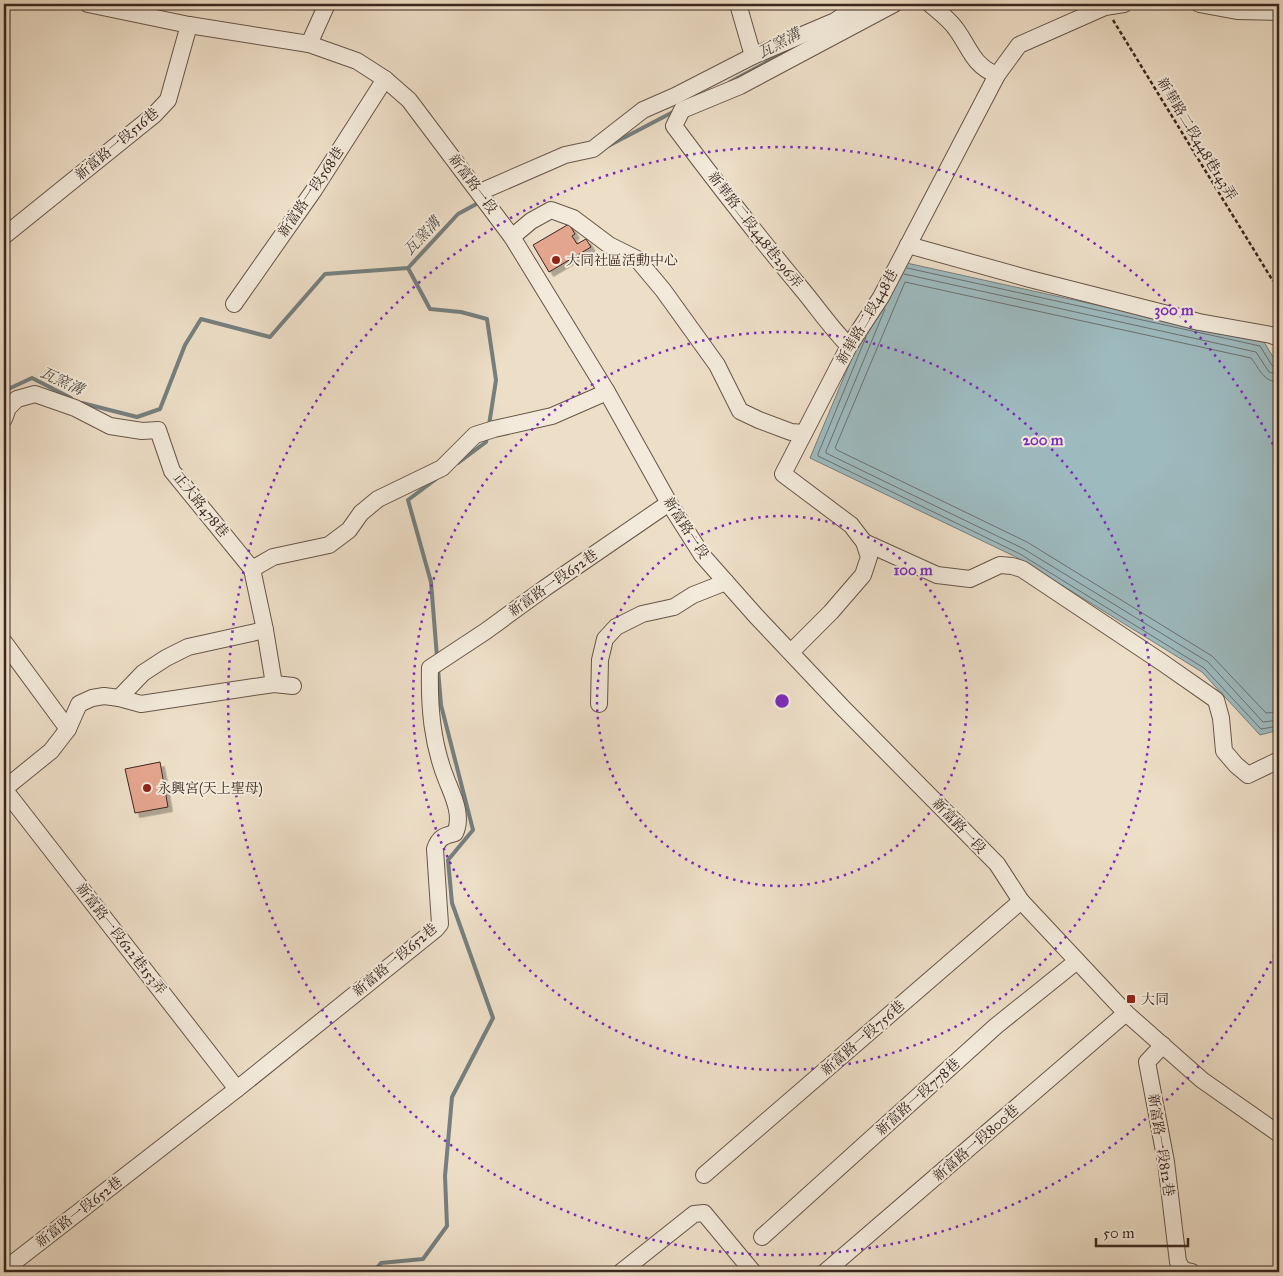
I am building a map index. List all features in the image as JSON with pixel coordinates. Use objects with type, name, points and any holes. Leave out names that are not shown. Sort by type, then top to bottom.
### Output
[{"type":"street","name":"新富路一段","points":[[88,4],[189,25],[309,44],[357,61],[385,79],[409,100],[512,237],[607,392],[669,503],[702,555],[843,708],[997,864],[1022,901],[1126,1013],[1202,1080],[1279,1134]]},
{"type":"street","points":[[309,44],[327,4]]},
{"type":"street","points":[[738,4],[753,56]]},
{"type":"street","points":[[679,103],[753,56],[835,21],[861,4]]},
{"type":"street","points":[[480,192],[565,155],[593,149],[643,110],[679,103],[740,86],[894,4]]},
{"type":"street","points":[[930,4],[955,26],[976,62],[986,71],[997,75]]},
{"type":"street","name":"新華路二段448巷","points":[[864,542],[850,525],[783,474],[849,346],[881,297],[997,75],[1019,45],[1105,7],[1124,4]]},
{"type":"street","points":[[1199,4],[1237,11],[1279,12]]},
{"type":"street","name":"新富路一段516巷","points":[[4,236],[154,115],[168,100],[189,25]]},
{"type":"street","name":"新富路一段568巷","points":[[234,304],[314,190],[385,79]]},
{"type":"street","name":"新華路二段448巷296弄","points":[[679,103],[674,126],[762,241],[849,346]]},
{"type":"street","points":[[512,237],[532,221],[551,210],[573,218],[609,245],[637,259],[663,290],[717,365],[740,410],[792,432],[804,433]]},
{"type":"street","points":[[908,245],[1030,279],[1199,322],[1271,334],[1279,338]]},
{"type":"street","points":[[274,684],[252,569],[273,558],[329,545],[349,530],[361,513],[378,499],[442,468],[475,436],[494,429],[552,416],[607,392]]},
{"type":"street","name":"正大路478巷","points":[[4,419],[8,408],[17,399],[35,394],[75,408],[110,426],[142,431],[158,430],[172,471],[252,569]]},
{"type":"street","name":"新富路一段652巷","points":[[4,1270],[237,1089],[436,929],[440,924],[435,849],[437,842],[442,837],[455,832],[458,827],[458,819],[454,799],[438,760],[429,704],[430,668],[669,503]]},
{"type":"street","points":[[792,652],[831,612],[862,575],[870,557],[864,542]]},
{"type":"street","points":[[864,542],[937,575],[970,579],[1000,565],[1022,569],[1216,700],[1221,718],[1224,751],[1248,775],[1279,760]]},
{"type":"street","points":[[599,704],[600,660],[605,639],[616,627],[642,614],[674,607],[693,594],[726,582]]},
{"type":"street","points":[[119,698],[143,673],[188,647],[265,630]]},
{"type":"street","points":[[4,642],[68,729]]},
{"type":"street","points":[[4,789],[51,750],[68,729],[79,704],[92,698],[104,696],[141,704],[274,684],[293,686]]},
{"type":"street","name":"新富路一段622巷153弄","points":[[4,789],[237,1089]]},
{"type":"street","name":"新富路一段756巷","points":[[704,1176],[1022,901]]},
{"type":"street","name":"新富路一段778巷","points":[[762,1237],[996,1026],[1077,961]]},
{"type":"street","name":"新富路一段800巷","points":[[825,1272],[1126,1013]]},
{"type":"street","name":"新富路一段812巷","points":[[1163,1045],[1147,1062],[1166,1162],[1178,1262],[1183,1270],[1192,1272]]},
{"type":"street","points":[[620,1272],[694,1214],[704,1213],[753,1272]]},
{"type":"path","name":"新華路二段448巷143弄","points":[[1105,7],[1272,281]]},
{"type":"water","points":[[893,260],[1264,342],[1279,367],[1279,730],[1260,735],[1202,672],[1018,558],[810,458]]},
{"type":"building","name":"大同社區活動中心","points":[[569,224],[575,234],[572,236],[577,244],[586,239],[591,247],[549,272],[533,245]]},
{"type":"building","name":"永興宮(天上聖母)","points":[[160,762],[168,807],[135,813],[125,769]]},
{"type":"waterway","name":"瓦窯溝","points":[[864,10],[876,4]]},
{"type":"waterway","name":"瓦窯溝","points":[[730,82],[801,44]]},
{"type":"waterway","name":"瓦窯溝","points":[[608,146],[675,111]]},
{"type":"waterway","name":"瓦窯溝","points":[[82,403],[137,417],[160,409],[185,345],[201,319],[270,337],[325,274],[408,268],[458,214],[480,202]]},
{"type":"waterway","points":[[408,268],[430,309],[461,312],[487,319],[496,380],[489,425]]},
{"type":"waterway","name":"瓦窯溝","points":[[4,391],[32,378],[71,398]]},
{"type":"waterway","points":[[458,463],[486,442],[487,437]]},
{"type":"waterway","points":[[436,479],[408,500],[431,582],[437,657]]},
{"type":"waterway","points":[[373,1272],[381,1263],[423,1259],[447,1226],[445,1176],[452,1097],[493,1018],[452,903],[448,860],[473,830],[441,705],[438,669]]},
{"type":"place","name":"大同社區活動中心","points":[[556,260]]},
{"type":"place","name":"永興宮(天上聖母)","points":[[147,788]]},
{"type":"place","name":"大同","points":[[1131,999]]}]
